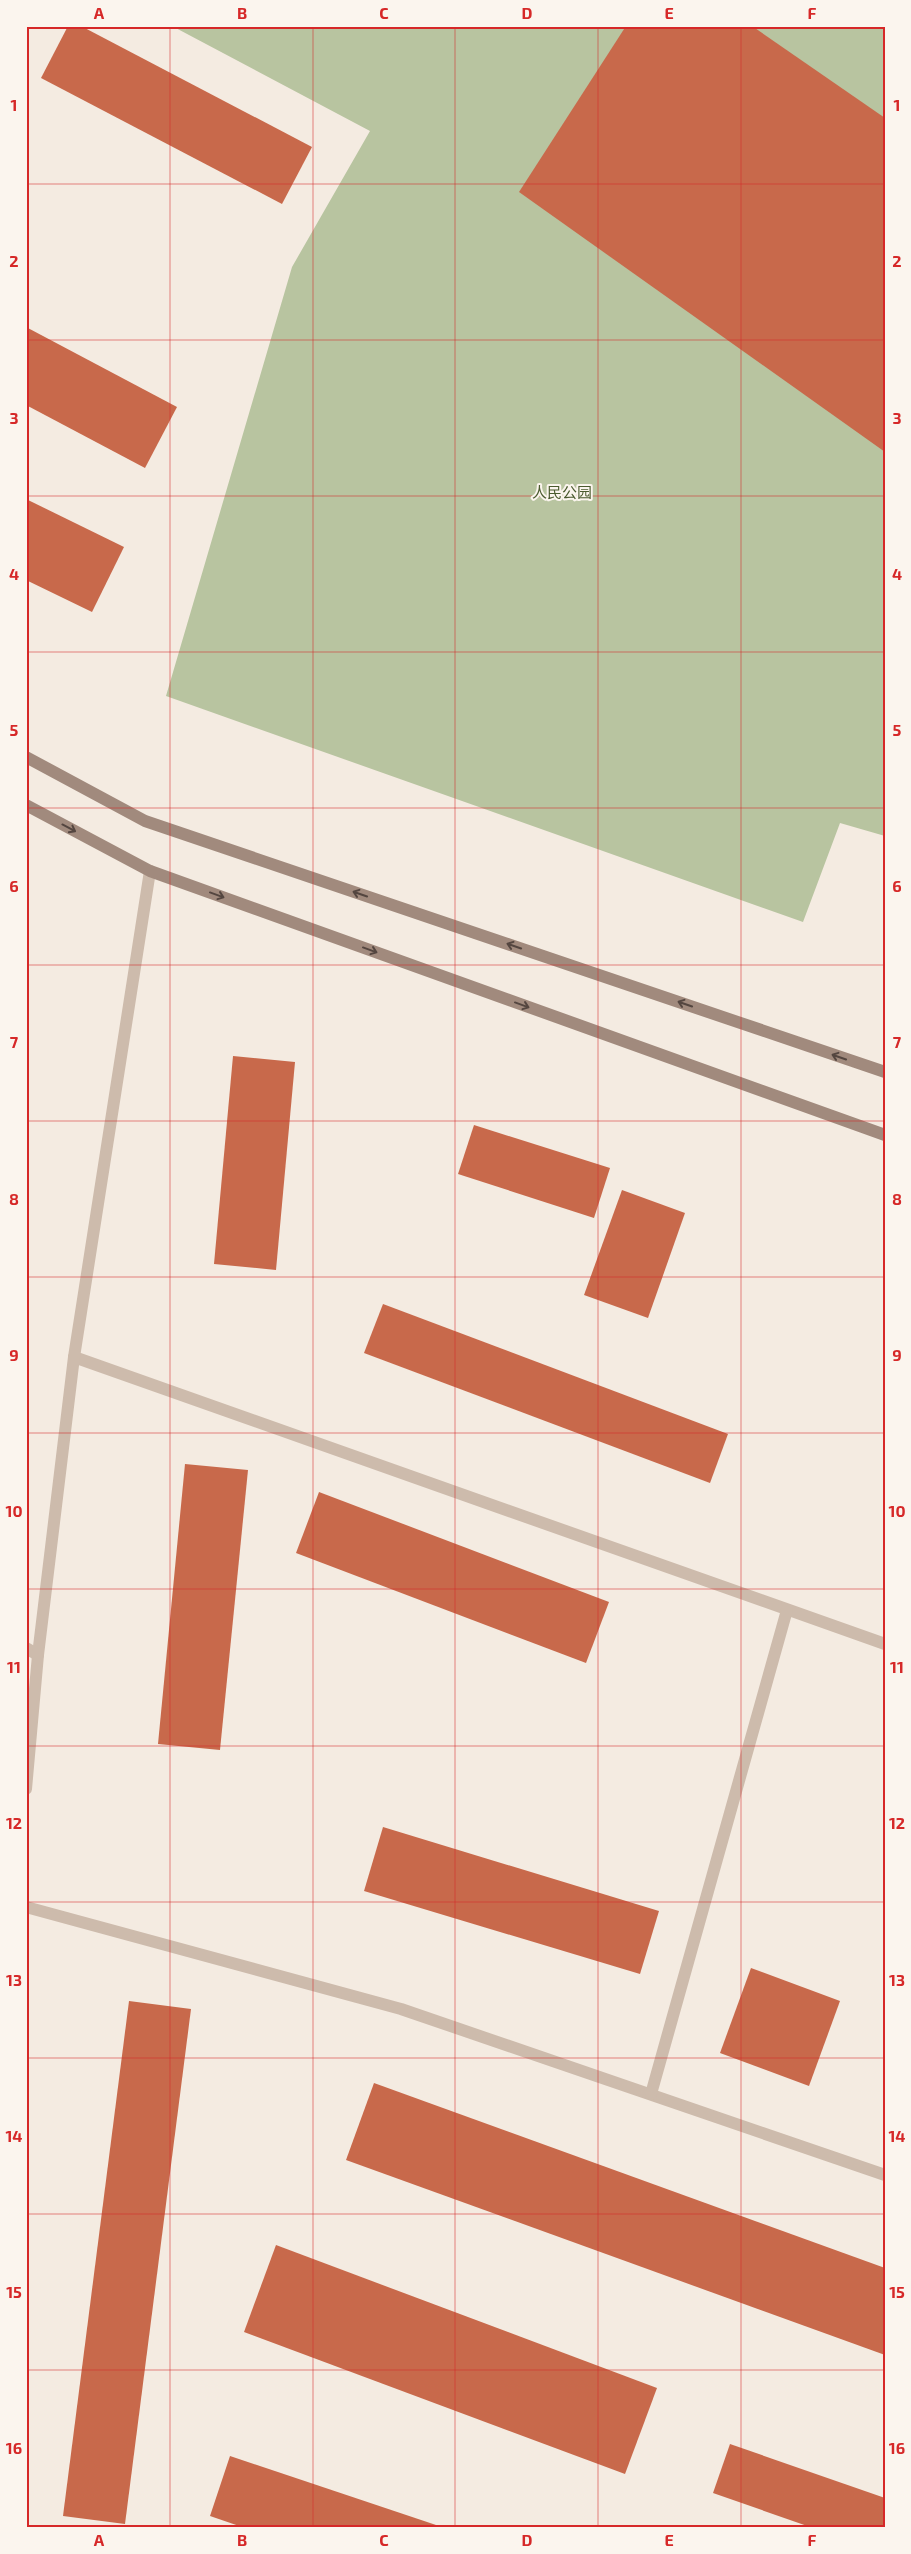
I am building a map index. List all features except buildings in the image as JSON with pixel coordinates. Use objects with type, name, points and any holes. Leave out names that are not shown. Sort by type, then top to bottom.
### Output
[{"type":"main road","points":[[26,757],[145,821],[885,1072]]},
{"type":"main road","points":[[26,805],[150,871],[885,1136]]},
{"type":"street","points":[[26,1789],[32,1652],[74,1357],[150,871]]},
{"type":"street","points":[[74,1357],[885,1644]]},
{"type":"street","points":[[651,2094],[787,1610]]},
{"type":"street","points":[[26,1907],[401,2009],[885,2175]]},
{"type":"green space","name":"人民公园","points":[[172,26],[885,26],[885,836],[840,823],[803,922],[166,696],[292,267],[370,131]]}]
